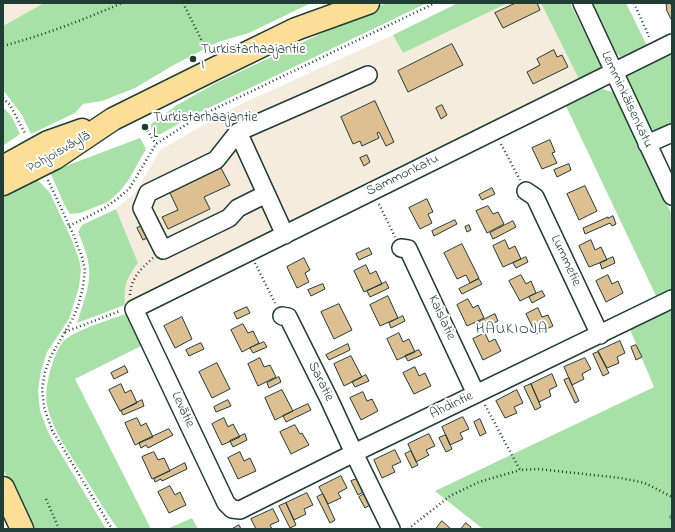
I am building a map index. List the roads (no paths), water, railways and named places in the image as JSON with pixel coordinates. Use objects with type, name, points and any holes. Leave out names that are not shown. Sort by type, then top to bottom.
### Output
[{"type":"main road","name":"Pohjoisväylä","points":[[3,166],[48,142],[113,119],[296,29],[337,3]]},
{"type":"main road","name":"Pohjoisväylä","points":[[296,29],[368,3]]},
{"type":"main road","name":"Pohjoisväylä","points":[[3,184],[55,158],[113,119]]},
{"type":"main road","points":[[3,488],[22,529]]},
{"type":"street","name":"Lemminkäisenkatu","points":[[582,3],[672,196]]},
{"type":"street","name":"Sammonkatu","points":[[134,309],[672,43]]},
{"type":"street","points":[[266,194],[238,208],[229,218],[163,250],[142,208],[148,192],[216,160],[238,132],[368,75]]},
{"type":"street","points":[[238,132],[285,234]]},
{"type":"street","points":[[647,144],[672,132]]},
{"type":"street","name":"Lummetie","points":[[526,192],[535,197],[600,334]]},
{"type":"street","name":"Kaislatie","points":[[401,248],[408,249],[476,394]]},
{"type":"street","name":"Ahdintie","points":[[232,509],[240,510],[672,299]]},
{"type":"street","name":"Levätie","points":[[134,309],[226,503],[232,509]]},
{"type":"street","name":"Saratie","points":[[282,316],[288,317],[354,453]]},
{"type":"street","points":[[354,453],[391,529]]},
{"type":"place","name":"Turkistarhaajantie I","points":[[193,59]]},
{"type":"place","name":"Turkistarhaajantie L","points":[[145,127]]},
{"type":"district","name":"HAUKIOJA","points":[[512,331]]}]
